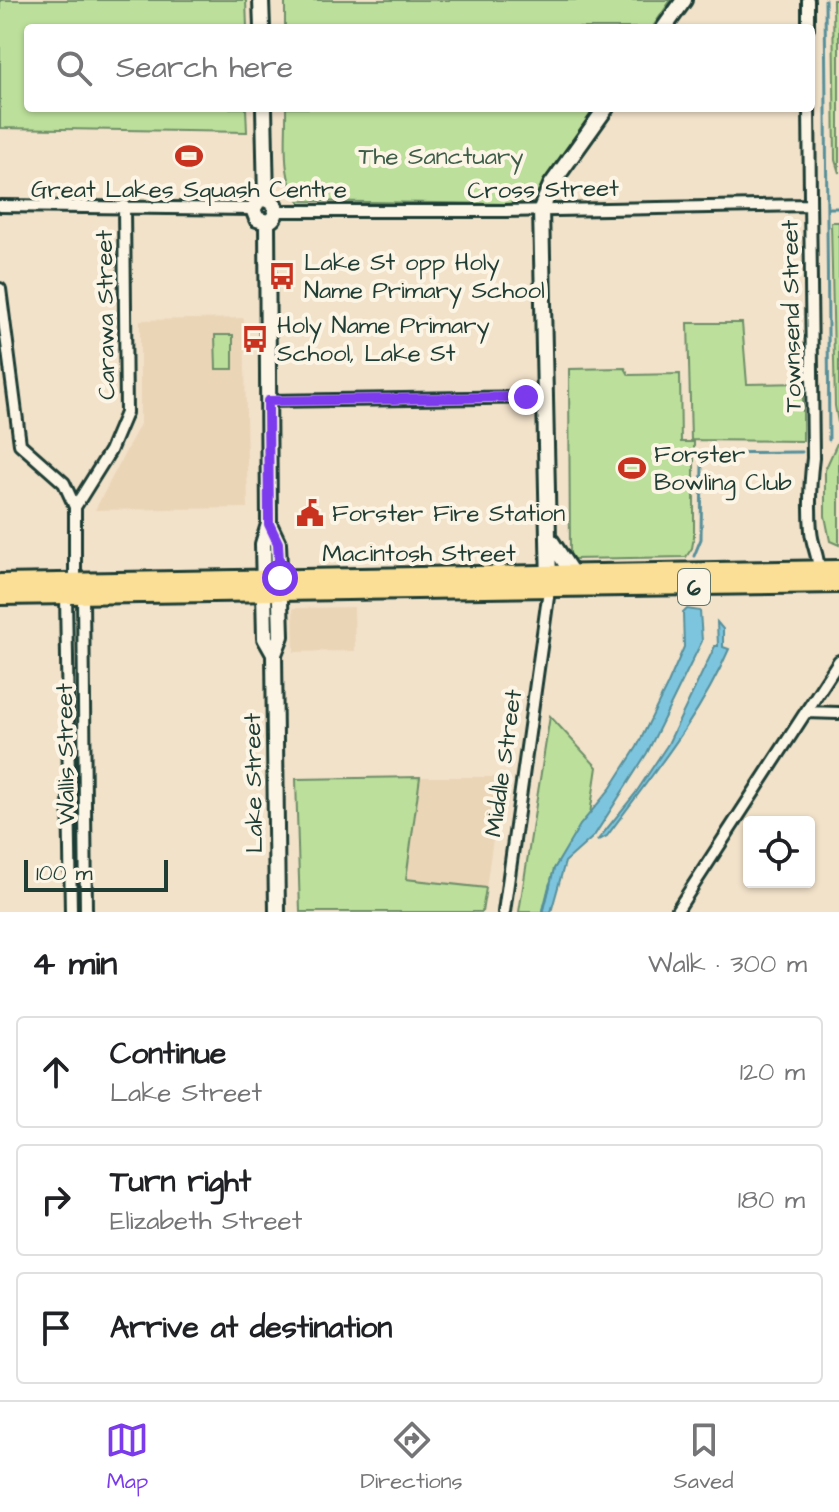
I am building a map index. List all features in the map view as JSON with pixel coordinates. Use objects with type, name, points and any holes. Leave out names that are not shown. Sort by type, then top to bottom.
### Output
[{"type":"main road","name":"Macintosh Street","points":[[544,585],[572,573],[839,569]]},
{"type":"main road","name":"Macintosh Street","points":[[0,583],[75,591]]},
{"type":"main road","name":"Macintosh Street","points":[[0,596],[272,586],[839,584]]},
{"type":"street","points":[[261,0],[262,24]]},
{"type":"street","points":[[667,24],[684,0]]},
{"type":"street","points":[[808,0],[808,24]]},
{"type":"street","points":[[264,112],[266,199]]},
{"type":"street","points":[[544,585],[549,537],[541,209],[551,185],[603,112]]},
{"type":"street","name":"Townsend Street","points":[[809,112],[811,536],[818,552],[819,570]]},
{"type":"street","points":[[266,199],[274,204],[272,216],[257,219],[253,209],[259,200],[266,199]]},
{"type":"street","name":"Cross Street","points":[[272,216],[810,205]]},
{"type":"street","points":[[0,206],[253,209]]},
{"type":"street","name":"Carawa Street","points":[[75,507],[110,451],[126,413],[124,206]]},
{"type":"street","name":"Lake Street","points":[[272,216],[269,524],[263,544],[272,586],[265,638],[274,654],[277,912]]},
{"type":"street","points":[[0,289],[20,444],[64,483],[75,507]]},
{"type":"street","points":[[268,401],[545,397]]},
{"type":"street","name":"Wallis Street","points":[[71,912],[75,507]]},
{"type":"street","points":[[549,537],[572,573]]},
{"type":"street","name":"Middle Street","points":[[504,912],[546,621],[544,585]]},
{"type":"street","name":"Wallis Street","points":[[75,591],[86,912]]},
{"type":"street","points":[[676,912],[839,661]]},
{"type":"street","points":[[806,712],[839,713]]},
{"type":"shaded area","points":[[244,318],[248,508],[95,510],[140,424],[140,320]]},
{"type":"shaded area","points":[[354,607],[355,651],[294,652],[293,608]]},
{"type":"shaded area","points":[[420,777],[502,777],[486,888],[406,879]]},
{"type":"green space","points":[[0,0],[246,0],[247,24],[24,24],[24,112],[246,112],[247,132],[0,128]]},
{"type":"green space","points":[[285,0],[671,0],[655,24],[285,24]]},
{"type":"green space","points":[[833,0],[839,0],[839,173],[835,160]]},
{"type":"green space","name":"The Sanctuary","points":[[286,112],[593,112],[530,202],[299,201],[289,180]]},
{"type":"green space","points":[[831,222],[839,222],[839,428],[835,406]]},
{"type":"green space","points":[[688,323],[742,323],[747,384],[803,383],[803,441],[691,440]]},
{"type":"green space","points":[[215,335],[233,335],[233,369],[216,369]]},
{"type":"green space","name":"Forster Bowling Club","points":[[625,368],[629,375],[680,374],[681,442],[694,442],[694,537],[686,557],[573,559],[570,556],[569,369]]},
{"type":"green space","points":[[839,439],[839,545],[830,541],[825,516],[825,470]]},
{"type":"green space","points":[[550,716],[597,767],[590,814],[554,869],[543,912],[519,912]]},
{"type":"green space","points":[[420,777],[406,879],[486,888],[482,912],[300,912],[296,779]]},
{"type":"water","points":[[687,609],[700,611],[702,641],[647,753],[594,836],[565,862],[551,912],[543,912],[554,869],[580,825],[610,789],[637,747],[667,686],[684,647],[683,613]]},
{"type":"water","points":[[717,622],[723,629],[723,647],[729,649],[704,698],[674,746],[607,836],[597,841],[635,794],[668,744],[715,646],[718,646]]},
{"type":"waterway","points":[[825,0],[829,440]]},
{"type":"waterway","points":[[828,208],[839,208]]},
{"type":"waterway","points":[[694,556],[701,539],[702,460],[709,453],[802,452]]},
{"type":"waterway","points":[[543,912],[550,884]]},
{"type":"place","name":"Great Lakes Squash Centre","points":[[189,156]]},
{"type":"place","name":"Lake St opp Holy Name Primary School","points":[[282,276]]},
{"type":"place","name":"Holy Name Primary School, Lake St","points":[[255,339]]},
{"type":"place","name":"Forster Bowling Club","points":[[632,468]]},
{"type":"place","name":"Forster Fire Station","points":[[310,513]]},
{"type":"route","points":[[280,578],[278,543],[269,524],[268,401],[526,397]]}]
